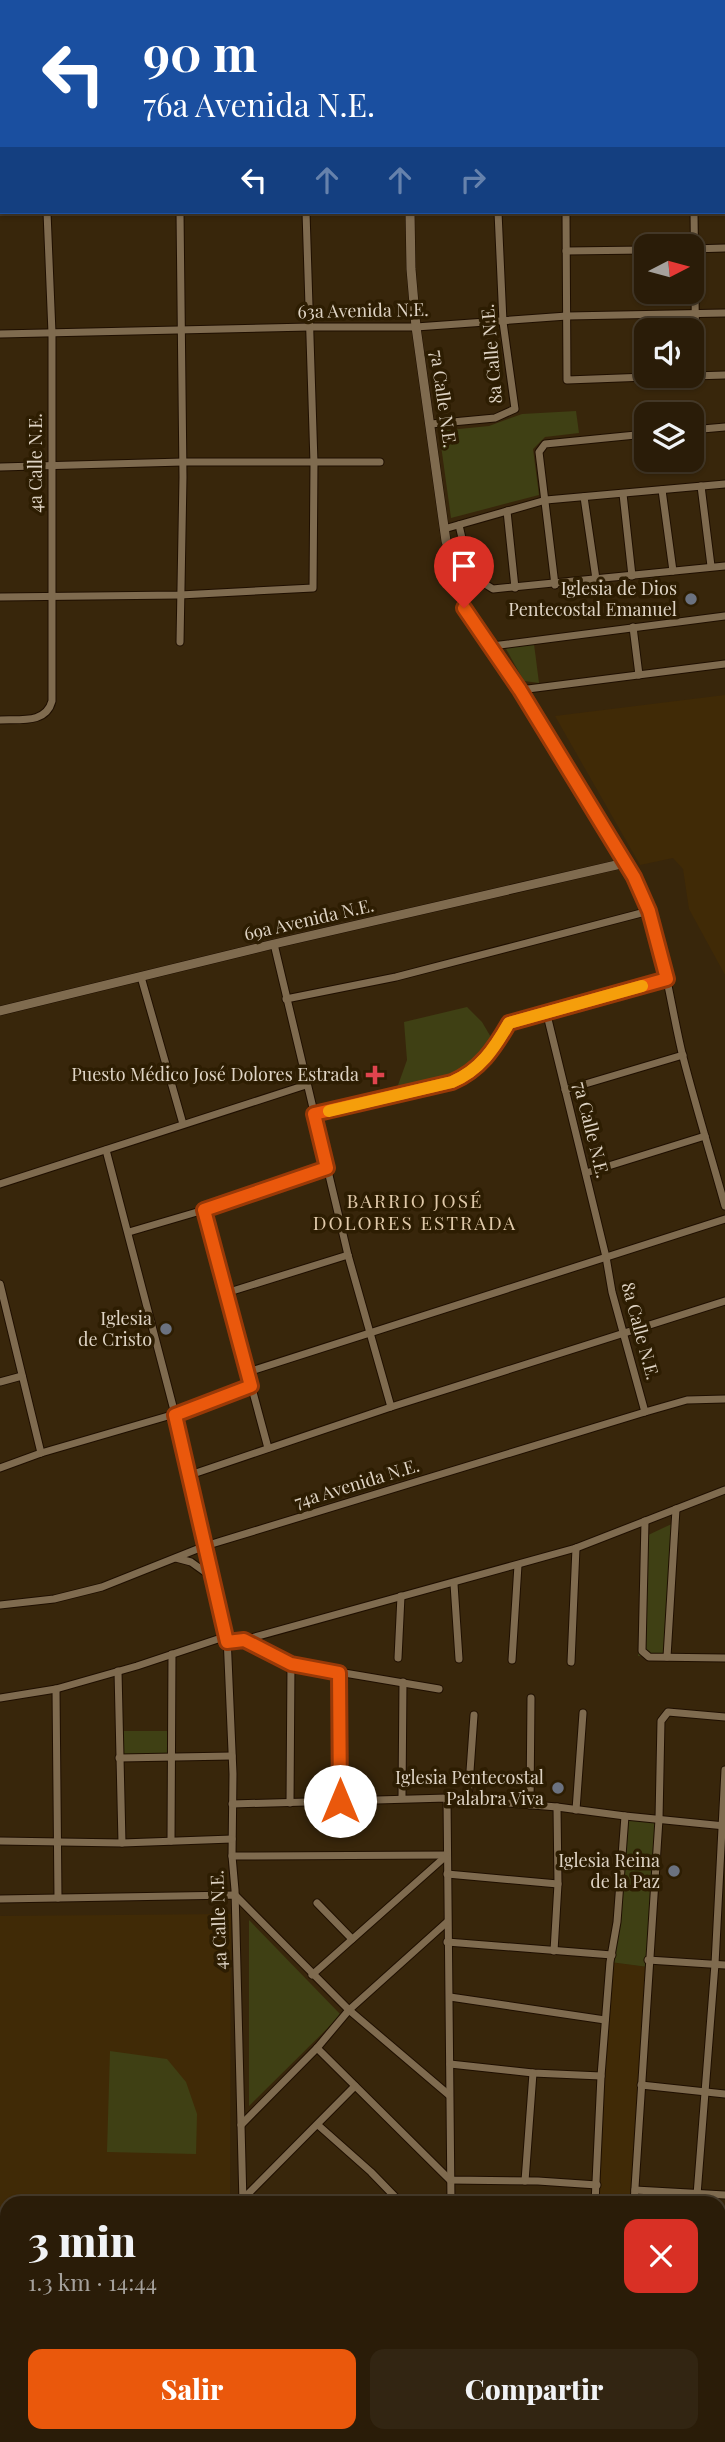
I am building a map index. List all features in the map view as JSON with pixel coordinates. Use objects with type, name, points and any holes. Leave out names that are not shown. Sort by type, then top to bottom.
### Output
[{"type":"street","name":"4a Calle N.E.","points":[[0,720],[35,719],[47,712],[52,701],[52,333],[47,214]]},
{"type":"street","points":[[180,214],[183,462],[180,642]]},
{"type":"street","points":[[0,597],[180,595],[313,588],[314,463],[306,214]]},
{"type":"street","name":"7a Calle N.E.","points":[[410,214],[416,327],[446,541],[463,589],[464,608],[492,646]]},
{"type":"street","name":"8a Calle N.E.","points":[[431,424],[495,418],[515,409],[503,322],[498,214]]},
{"type":"street","points":[[566,214],[568,380],[634,378]]},
{"type":"street","points":[[693,234],[694,214]]},
{"type":"street","points":[[704,249],[725,248]]},
{"type":"street","points":[[566,251],[634,250]]},
{"type":"street","points":[[695,304],[695,318]]},
{"type":"street","name":"63a Avenida N.E.","points":[[0,334],[416,327],[567,316],[725,313]]},
{"type":"street","points":[[704,376],[725,375]]},
{"type":"street","points":[[704,429],[725,427]]},
{"type":"street","points":[[555,584],[539,452],[545,444],[634,435]]},
{"type":"street","points":[[0,467],[183,462],[380,462]]},
{"type":"street","points":[[444,529],[546,500],[725,484]]},
{"type":"street","points":[[701,486],[711,566]]},
{"type":"street","points":[[662,490],[673,571]]},
{"type":"street","points":[[623,494],[632,576]]},
{"type":"street","points":[[584,497],[596,579]]},
{"type":"street","points":[[507,511],[515,588]]},
{"type":"street","points":[[459,525],[472,572],[482,583],[493,589],[725,566]]},
{"type":"street","points":[[725,616],[492,646],[634,877],[649,911],[683,1055],[725,1206]]},
{"type":"street","points":[[633,627],[639,675]]},
{"type":"street","points":[[520,690],[725,664]]},
{"type":"street","name":"69a Avenida N.E.","points":[[0,1011],[625,863]]},
{"type":"street","points":[[286,999],[396,977],[649,911]]},
{"type":"street","points":[[274,944],[348,1255],[391,1407]]},
{"type":"street","points":[[141,977],[183,1124]]},
{"type":"street","points":[[314,1114],[452,1082],[469,1075],[496,1047],[509,1023],[667,979]]},
{"type":"street","name":"7a Calle N.E.","points":[[546,1011],[606,1257]]},
{"type":"street","points":[[565,1090],[683,1055]]},
{"type":"street","points":[[0,1184],[306,1085]]},
{"type":"street","points":[[586,1173],[705,1136]]},
{"type":"street","name":"4a Calle N.E.","points":[[106,1150],[190,1475],[227,1639],[243,2196]]},
{"type":"street","points":[[129,1232],[204,1210],[327,1168]]},
{"type":"street","points":[[204,1210],[268,1448]]},
{"type":"street","points":[[248,1372],[725,1219]]},
{"type":"street","points":[[226,1293],[348,1255]]},
{"type":"street","name":"8a Calle N.E.","points":[[606,1257],[612,1292],[645,1412]]},
{"type":"street","points":[[0,1284],[41,1453]]},
{"type":"street","points":[[190,1475],[391,1407],[725,1301]]},
{"type":"street","points":[[0,1382],[22,1376]]},
{"type":"street","points":[[0,1468],[41,1453],[175,1415],[251,1386]]},
{"type":"street","name":"74a Avenida N.E.","points":[[0,1605],[54,1599],[102,1587],[205,1546],[645,1412],[687,1400],[725,1399]]},
{"type":"street","points":[[0,1698],[56,1689],[227,1639],[247,1639],[454,1584],[576,1548],[725,1490]]},
{"type":"street","points":[[667,1657],[676,1509]]},
{"type":"street","points":[[645,1521],[642,1651],[649,1657],[725,1658]]},
{"type":"street","points":[[571,1662],[576,1548]]},
{"type":"street","points":[[176,1558],[191,1562],[213,1578]]},
{"type":"street","points":[[512,1660],[518,1565]]},
{"type":"street","points":[[454,1584],[459,1659]]},
{"type":"street","points":[[398,1658],[401,1596]]},
{"type":"street","points":[[247,1639],[291,1664],[439,1689]]},
{"type":"street","points":[[171,1842],[172,1654]]},
{"type":"street","points":[[290,1803],[291,1664]]},
{"type":"street","points":[[118,1671],[122,1843]]},
{"type":"street","points":[[339,1673],[340,1801]]},
{"type":"street","points":[[402,1682],[402,1797]]},
{"type":"street","points":[[56,1689],[58,1898]]},
{"type":"street","points":[[530,1805],[531,1698]]},
{"type":"street","points":[[635,2196],[659,1819],[661,1721],[668,1712],[725,1717]]},
{"type":"street","points":[[576,1810],[583,1713]]},
{"type":"street","points":[[468,1799],[474,1715]]},
{"type":"street","points":[[118,1758],[232,1756]]},
{"type":"street","points":[[697,2195],[715,1964],[725,1770]]},
{"type":"street","points":[[232,1804],[402,1797],[447,1798],[557,1807],[724,1826]]},
{"type":"street","points":[[447,1798],[451,2196]]},
{"type":"street","points":[[554,1951],[558,1884],[557,1807]]},
{"type":"street","points":[[596,2196],[605,2020],[617,1922],[625,1816]]},
{"type":"street","points":[[0,1841],[122,1843],[232,1839]]},
{"type":"street","points":[[232,1856],[447,1855]]},
{"type":"street","points":[[312,1975],[447,1855]]},
{"type":"street","points":[[447,1874],[558,1884]]},
{"type":"street","points":[[0,1899],[235,1895],[349,2010],[449,2095]]},
{"type":"street","points":[[317,1903],[352,1939]]},
{"type":"street","points":[[241,2125],[317,2048],[349,2010],[447,1922]]},
{"type":"street","points":[[447,1942],[612,1955]]},
{"type":"street","points":[[648,1960],[725,1965]]},
{"type":"street","points":[[450,1997],[605,2020]]},
{"type":"street","points":[[317,2048],[450,2180],[597,2185]]},
{"type":"street","points":[[450,2064],[533,2073],[601,2076]]},
{"type":"street","points":[[525,2181],[533,2073]]},
{"type":"street","points":[[641,2085],[725,2094]]},
{"type":"street","points":[[248,2196],[355,2086]]},
{"type":"street","points":[[318,2125],[394,2196]]},
{"type":"street","points":[[635,2190],[725,2195]]},
{"type":"shaded area","points":[[576,411],[579,433],[545,437],[533,449],[539,495],[451,518],[439,431],[489,426],[522,414]]},
{"type":"shaded area","points":[[534,644],[539,683],[524,681],[506,649],[510,646]]},
{"type":"shaded area","points":[[725,695],[725,975],[689,909],[683,869],[673,858],[640,865],[555,716]]},
{"type":"shaded area","points":[[467,1007],[482,1022],[492,1039],[476,1060],[452,1075],[397,1088],[407,1060],[404,1022]]},
{"type":"shaded area","points":[[680,1520],[669,1657],[638,1656],[644,1537]]},
{"type":"shaded area","points":[[123,1731],[167,1731],[167,1755],[124,1755]]},
{"type":"shaded area","points":[[625,1816],[656,1819],[648,1967],[610,1962]]},
{"type":"shaded area","points":[[231,1914],[230,2196],[0,2196],[0,1916]]},
{"type":"shaded area","points":[[249,1920],[341,2015],[249,2106]]},
{"type":"shaded area","points":[[610,1962],[648,1967],[631,2196],[598,2196]]},
{"type":"shaded area","points":[[110,2051],[167,2059],[186,2082],[197,2114],[196,2154],[107,2152]]},
{"type":"slow traffic","points":[[329,1111],[452,1082],[469,1075],[481,1065],[496,1047],[509,1023],[642,986]]},
{"type":"place","name":"Iglesia de Dios Pentecostal Emanuel","points":[[691,599]]},
{"type":"place","name":"Puesto Médico José Dolores Estrada","points":[[375,1075]]},
{"type":"place","name":"Iglesia de Cristo","points":[[166,1329]]},
{"type":"place","name":"Iglesia Pentecostal Palabra Viva","points":[[558,1788]]},
{"type":"place","name":"Iglesia Reina de la Paz","points":[[674,1871]]},
{"type":"district","name":"BARRIO JOSÉ DOLORES ESTRADA","points":[[415,1212]]},
{"type":"route","points":[[340,1801],[339,1673],[291,1664],[244,1640],[227,1642],[175,1415],[251,1386],[204,1210],[327,1168],[314,1114],[452,1082],[469,1075],[481,1065],[496,1047],[509,1023],[667,979],[649,911],[634,877],[520,690],[464,608]]}]
